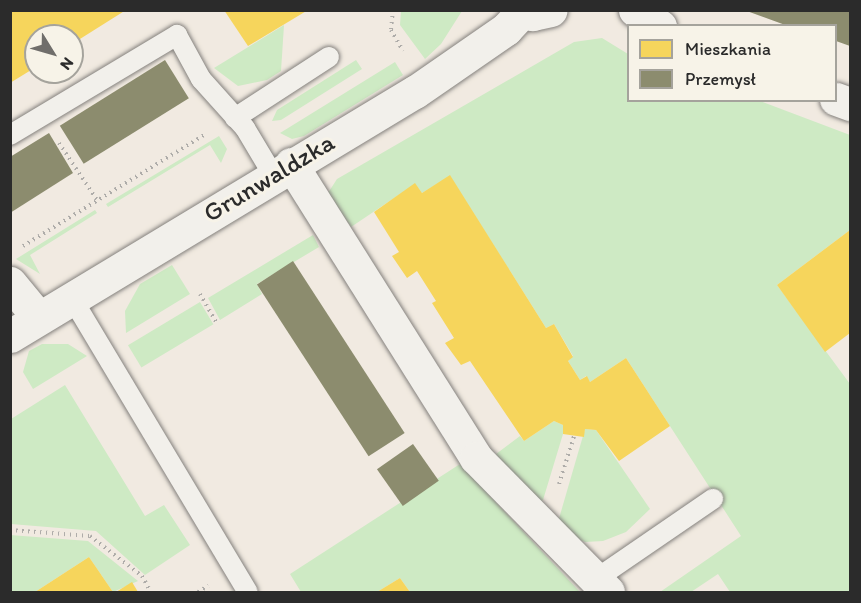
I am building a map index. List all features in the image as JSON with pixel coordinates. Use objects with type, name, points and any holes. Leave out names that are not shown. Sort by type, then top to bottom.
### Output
[{"type":"street","points":[[635,10],[657,24]]},
{"type":"street","name":"Grunwaldzka","points":[[10,336],[451,69],[530,11]]},
{"type":"street","points":[[282,170],[476,458],[602,586]]},
{"type":"street","points":[[10,283],[39,318]]},
{"type":"lane","points":[[10,135],[177,35],[201,79],[282,170]]},
{"type":"lane","points":[[235,118],[329,57]]},
{"type":"lane","points":[[72,300],[248,592]]},
{"type":"lane","points":[[602,586],[713,499]]},
{"type":"path","points":[[393,10],[391,30],[403,50]]},
{"type":"path","points":[[42,116],[97,200]]},
{"type":"path","points":[[18,249],[214,129]]},
{"type":"path","points":[[200,294],[216,323]]},
{"type":"path","points":[[540,523],[551,507],[574,436]]},
{"type":"path","points":[[10,530],[90,536],[142,576],[152,592]]},
{"type":"green space","points":[[401,10],[462,11],[441,44],[425,59],[400,25]]},
{"type":"green space","points":[[284,25],[281,71],[267,80],[238,86],[214,68]]},
{"type":"green space","points":[[602,38],[627,53],[627,102],[763,102],[850,135],[850,230],[777,285],[850,384],[850,592],[730,592],[718,574],[691,592],[660,592],[741,536],[626,358],[590,382],[586,376],[580,380],[568,361],[573,356],[554,324],[546,328],[450,176],[422,193],[415,184],[351,227],[328,193],[337,179],[574,42]]},
{"type":"green space","points":[[356,60],[362,69],[281,120],[272,121],[277,110]]},
{"type":"green space","points":[[395,62],[403,75],[304,136],[292,139],[280,133]]},
{"type":"green space","points":[[219,136],[227,149],[221,163],[210,145],[108,207],[106,204]]},
{"type":"green space","points":[[95,210],[97,213],[30,255],[40,274],[16,259]]},
{"type":"green space","points":[[313,235],[319,247],[257,284],[262,294],[220,320],[208,298]]},
{"type":"green space","points":[[172,265],[190,294],[126,333],[125,311],[140,284]]},
{"type":"green space","points":[[200,302],[213,324],[141,368],[128,345]]},
{"type":"green space","points":[[42,344],[68,344],[87,356],[33,389],[23,372],[29,351]]},
{"type":"green space","points":[[65,385],[145,516],[164,505],[190,545],[145,575],[96,531],[11,524],[11,419]]},
{"type":"green space","points":[[554,421],[563,425],[563,434],[543,500],[537,503],[496,454],[520,436],[524,441]]},
{"type":"green space","points":[[585,429],[596,430],[650,509],[626,532],[603,541],[585,542],[569,535],[558,522]]},
{"type":"green space","points":[[460,464],[580,592],[410,592],[400,578],[377,592],[301,592],[290,574]]},
{"type":"green space","points":[[10,535],[88,541],[138,581],[113,592],[89,557],[35,592],[11,592]]},
{"type":"building: Mieszkania","points":[[10,10],[126,10],[84,36],[84,24],[24,24],[24,74],[10,83]]},
{"type":"building: Mieszkania","points":[[224,10],[308,10],[248,46]]},
{"type":"building: Mieszkania","points":[[450,175],[546,328],[554,324],[573,357],[568,361],[580,380],[587,376],[590,382],[626,358],[670,426],[619,461],[596,430],[585,429],[584,437],[563,434],[563,425],[554,421],[524,441],[470,361],[461,365],[445,343],[454,338],[432,303],[436,301],[417,271],[407,278],[392,256],[399,252],[374,212],[415,183],[422,193]]},
{"type":"building: Mieszkania","points":[[850,230],[850,333],[825,352],[777,285]]},
{"type":"building: Mieszkania","points":[[89,557],[113,592],[35,592]]},
{"type":"building: Mieszkania","points":[[400,578],[410,592],[377,592]]},
{"type":"building: Mieszkania","points":[[132,582],[138,592],[116,592]]},
{"type":"building: Przemysł","points":[[744,10],[850,10],[850,46],[837,41],[837,24],[782,24]]},
{"type":"building: Przemysł","points":[[165,60],[189,98],[84,164],[60,126]]},
{"type":"building: Przemysł","points":[[49,133],[73,173],[10,213],[10,157]]},
{"type":"building: Przemysł","points":[[293,261],[405,433],[369,456],[257,284]]},
{"type":"building: Przemysł","points":[[413,444],[439,481],[403,506],[377,469]]}]
